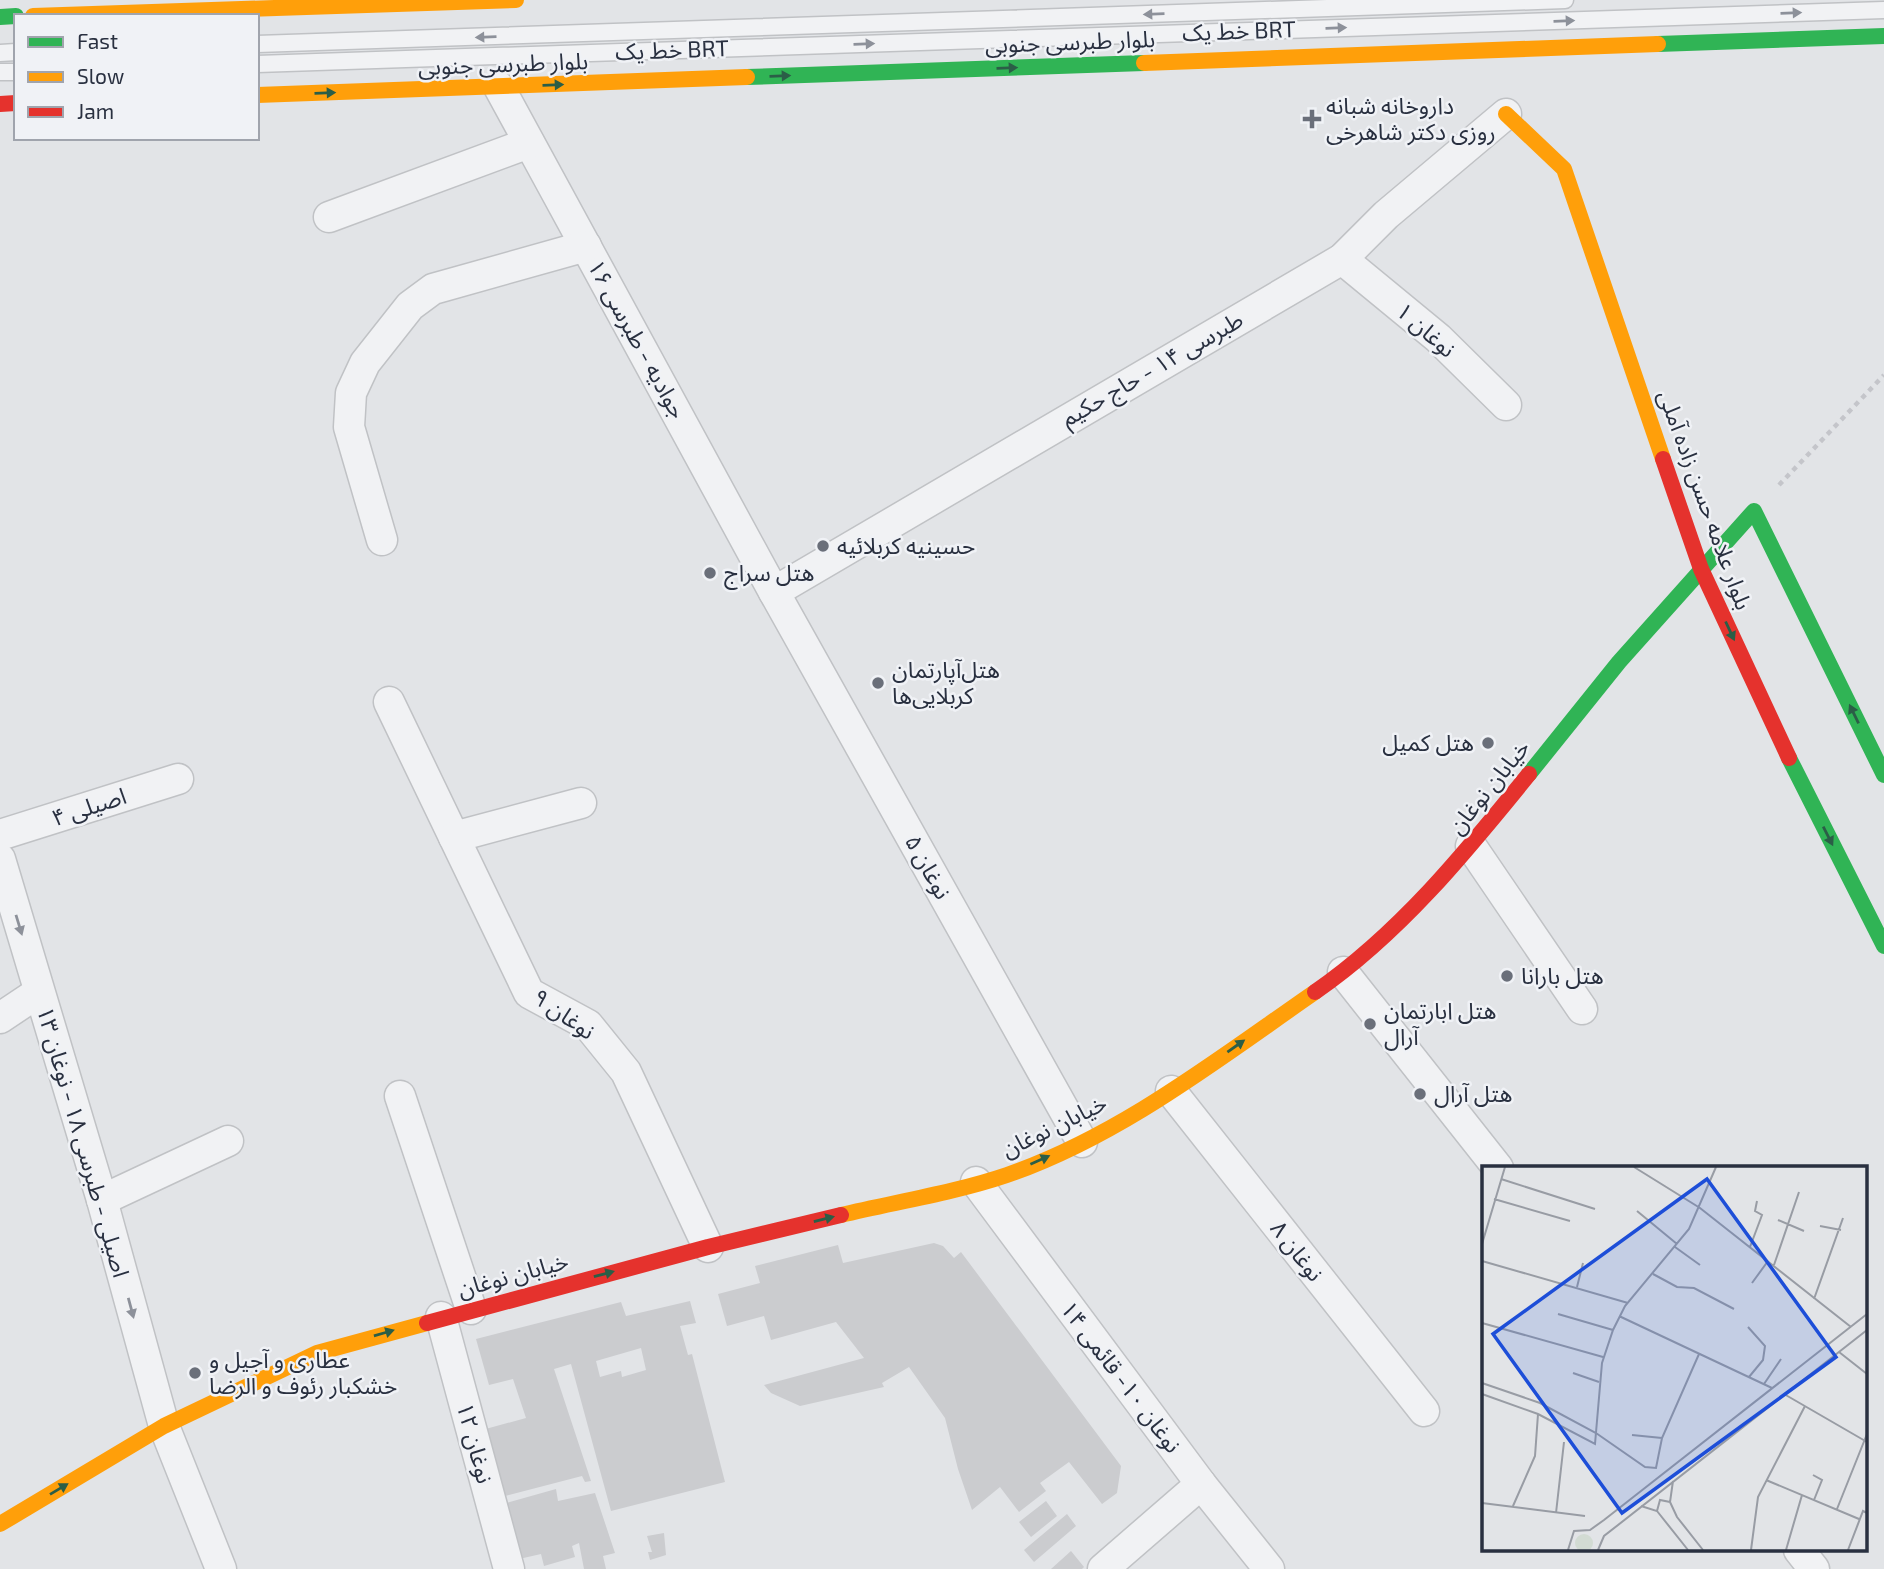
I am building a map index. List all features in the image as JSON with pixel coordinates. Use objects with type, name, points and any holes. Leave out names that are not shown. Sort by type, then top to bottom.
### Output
[{"type":"street","points":[[89,14],[516,0]]},
{"type":"street","name":"بلوار طبرسی جنوبی","points":[[259,95],[1884,36]]},
{"type":"street","name":"جوادیه - طبرسی ۱۶","points":[[499,87],[774,592]]},
{"type":"street","name":"طبرسی ۱۴ - حاج حکیم","points":[[774,592],[1342,258],[1386,215],[1506,114]]},
{"type":"street","name":"بلوار علامه حسن زاده آملی","points":[[1506,114],[1564,169],[1701,569],[1808,797],[1884,946]]},
{"type":"street","points":[[329,217],[530,143]]},
{"type":"street","points":[[382,540],[349,427],[351,393],[365,362],[410,306],[433,289],[586,246]]},
{"type":"street","name":"نوغان ۱","points":[[1342,258],[1438,338],[1506,405]]},
{"type":"street","name":"بلوار علامه حسن زاده آملی","points":[[1754,510],[1884,775]]},
{"type":"street","name":"خیابان نوغان","points":[[0,1524],[164,1426],[317,1353],[441,1317],[708,1247],[1007,1175],[1082,1142],[1171,1091],[1343,972],[1377,943],[1471,846],[1619,662],[1754,510]]},
{"type":"street","name":"نوغان ۵","points":[[774,592],[1082,1142]]},
{"type":"street","name":"نوغان ۹","points":[[389,702],[529,993],[588,1025],[626,1072],[708,1247]]},
{"type":"street","name":"اصیلی ۴","points":[[0,835],[178,779]]},
{"type":"street","points":[[454,837],[581,803]]},
{"type":"street","points":[[1471,846],[1581,1009]]},
{"type":"street","name":"اصیلی - طبرسی ۱۸ - نوغان ۱۳","points":[[0,859],[102,1199],[164,1426],[221,1569]]},
{"type":"street","points":[[1343,972],[1496,1166]]},
{"type":"street","points":[[0,1018],[39,992]]},
{"type":"street","name":"نوغان ۸","points":[[1171,1091],[1424,1411]]},
{"type":"street","points":[[400,1096],[471,1310]]},
{"type":"street","points":[[102,1199],[228,1141]]},
{"type":"street","name":"نوغان ۱۰- قائمی ۱۴","points":[[976,1182],[1201,1484],[1269,1569]]},
{"type":"street","name":"نوغان ۱۲","points":[[441,1317],[509,1569]]},
{"type":"street","points":[[1103,1569],[1201,1484]]},
{"type":"street","points":[[1801,1552],[1814,1569]]},
{"type":"lane","name":"خط یک BRT","points":[[259,44],[1565,0]]},
{"type":"lane","name":"خط یک BRT","points":[[259,64],[1884,10]]},
{"type":"path","points":[[1754,510],[1884,375]]},
{"type":"building","points":[[934,1243],[943,1246],[954,1258],[961,1252],[1121,1466],[1117,1493],[1102,1504],[1069,1462],[1040,1483],[1046,1491],[1019,1512],[1000,1487],[972,1510],[945,1418],[909,1367],[882,1383],[884,1387],[800,1406],[771,1393],[764,1385],[864,1358],[836,1322],[771,1340],[764,1316],[727,1326],[718,1294],[760,1283],[755,1266],[838,1245],[843,1263]]},
{"type":"building","points":[[690,1301],[696,1323],[680,1326],[688,1355],[692,1354],[725,1482],[611,1511],[571,1364],[554,1369],[591,1481],[585,1482],[582,1476],[501,1497],[482,1430],[526,1418],[513,1379],[489,1385],[476,1339],[621,1302],[626,1316]],"holes":[[[641,1348],[646,1370],[622,1377],[621,1371],[600,1377],[596,1361]]]},
{"type":"building","points":[[556,1489],[558,1501],[595,1493],[615,1553],[603,1556],[606,1569],[584,1569],[579,1543],[572,1546],[575,1557],[544,1566],[541,1554],[519,1559],[503,1504]]},
{"type":"building","points":[[1046,1501],[1057,1516],[1031,1537],[1019,1522]]},
{"type":"building","points":[[1067,1514],[1076,1526],[1034,1562],[1024,1550]]},
{"type":"building","points":[[664,1533],[666,1555],[650,1560],[648,1552],[652,1552],[647,1536]]},
{"type":"building","points":[[1071,1551],[1084,1567],[1082,1569],[1051,1569]]},
{"type":"traffic: fast","points":[[0,17],[14,16]]},
{"type":"traffic: fast","points":[[1658,44],[1884,36]]},
{"type":"traffic: fast","points":[[747,77],[1144,63]]},
{"type":"traffic: fast","points":[[1529,774],[1619,662],[1754,511],[1884,775]]},
{"type":"traffic: fast","points":[[1789,758],[1884,946]]},
{"type":"traffic: slow","points":[[93,14],[516,0]]},
{"type":"traffic: slow","points":[[1144,63],[1658,44]]},
{"type":"traffic: slow","points":[[259,95],[747,77]]},
{"type":"traffic: slow","points":[[1506,114],[1564,169],[1663,459]]},
{"type":"traffic: slow","points":[[841,1215],[966,1187],[1049,1159],[1129,1118],[1315,992]]},
{"type":"traffic: slow","points":[[0,1524],[164,1426],[317,1353],[427,1323]]},
{"type":"traffic: jam","points":[[0,104],[14,103]]},
{"type":"traffic: jam","points":[[1663,459],[1701,569],[1789,758]]},
{"type":"traffic: jam","points":[[1315,992],[1375,945],[1403,918],[1455,862],[1529,774]]},
{"type":"traffic: jam","points":[[427,1323],[708,1247],[841,1215]]},
{"type":"place","name":"داروخانه شبانه روزی دکتر شاهرخی","points":[[1312,119]]},
{"type":"place","name":"حسینیه کربلائیه","points":[[823,546]]},
{"type":"place","name":"هتل سراج","points":[[710,573]]},
{"type":"place","name":"هتل‌آپارتمان کربلایی‌ها","points":[[878,683]]},
{"type":"place","name":"هتل کمیل","points":[[1488,743]]},
{"type":"place","name":"هتل بارانا","points":[[1507,976]]},
{"type":"place","name":"هتل ابارتمان آرال","points":[[1370,1024]]},
{"type":"place","name":"هتل آرال","points":[[1420,1094]]},
{"type":"place","name":"عطاری و آجیل و خشکبار رئوف و الرضا","points":[[195,1373]]}]
